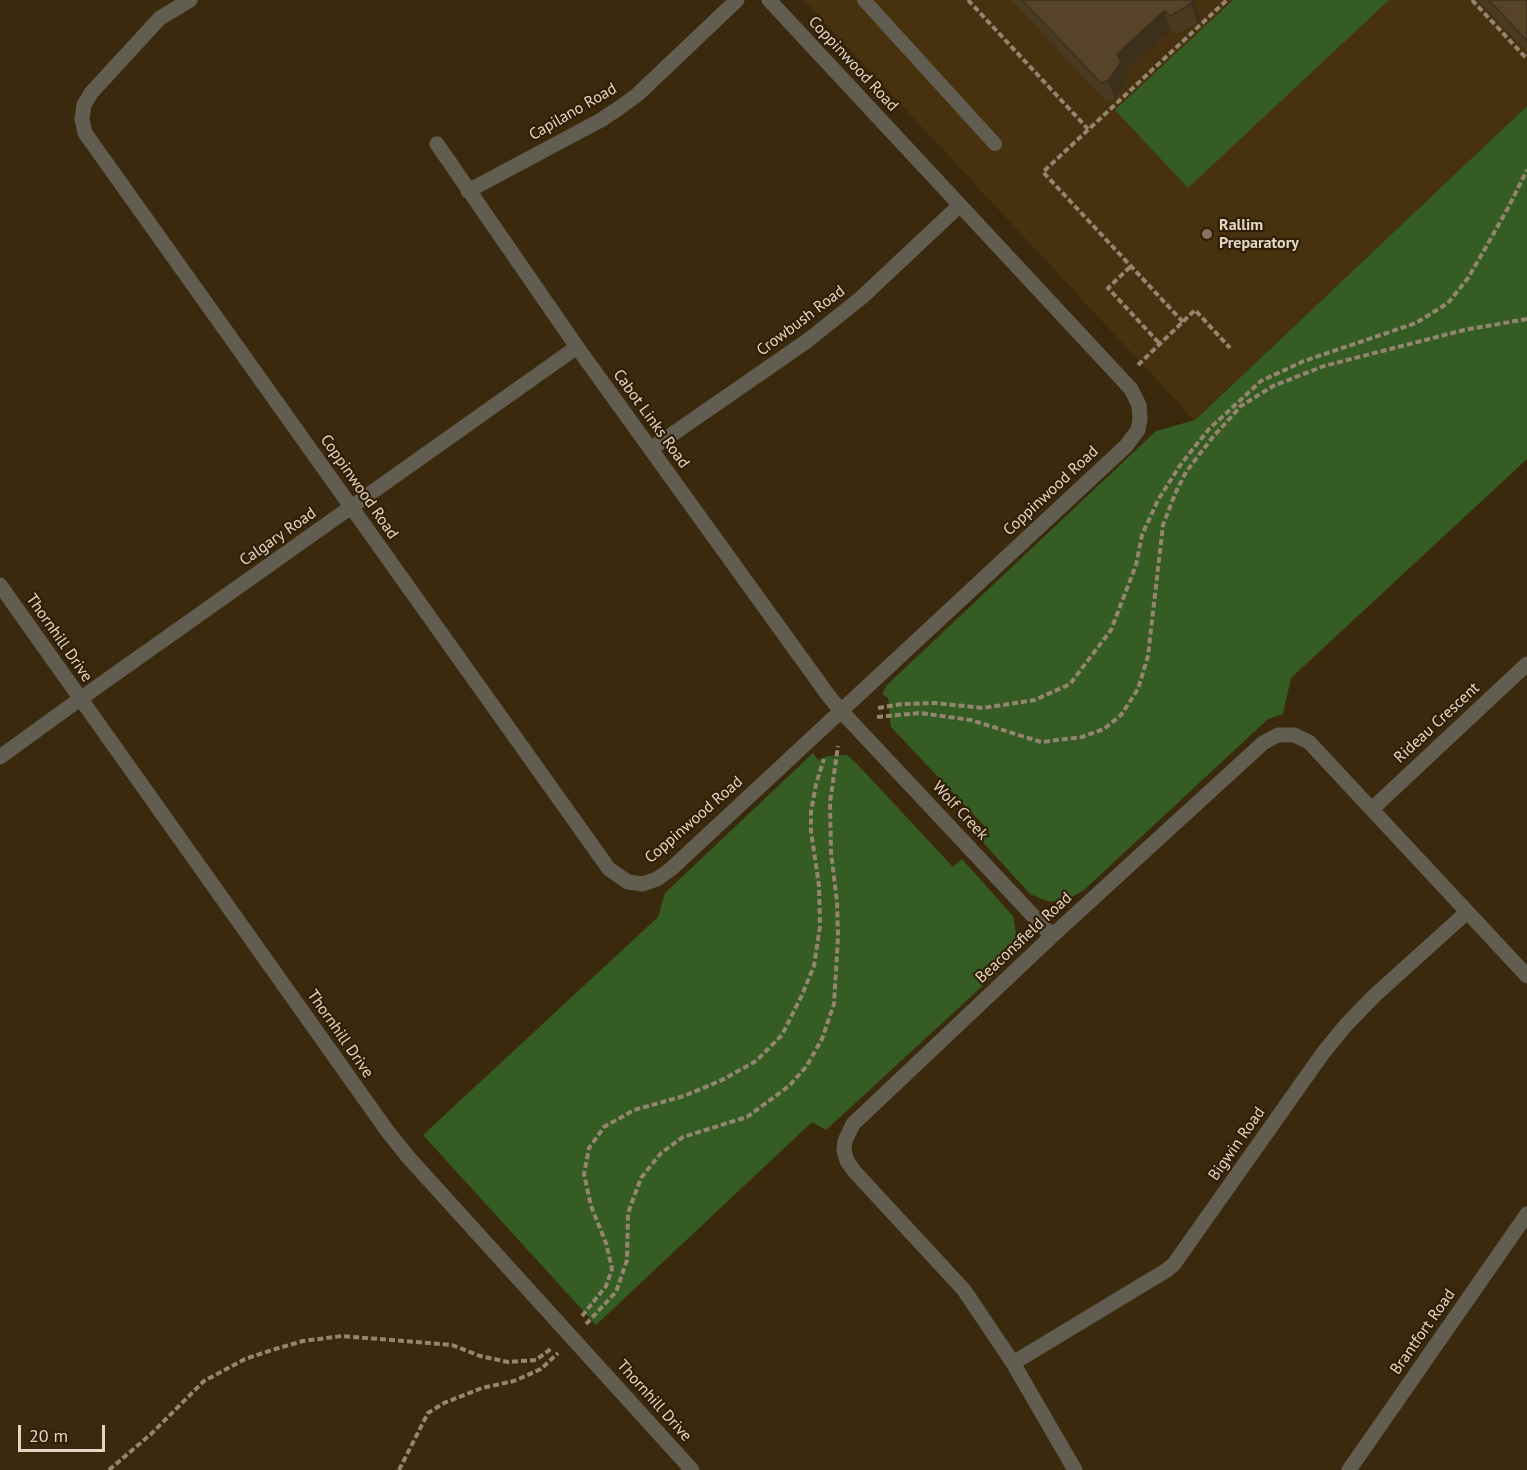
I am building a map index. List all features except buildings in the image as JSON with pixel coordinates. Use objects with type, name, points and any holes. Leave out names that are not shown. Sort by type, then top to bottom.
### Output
[{"type":"street","name":"Coppinwood Road","points":[[190,0],[160,18],[91,93],[84,105],[82,119],[86,133],[609,869],[628,882],[643,884],[657,879],[671,869],[1126,446],[1138,430],[1140,419],[1139,405],[1131,389],[769,0]]},
{"type":"street","name":"Capilano Road","points":[[468,190],[601,120],[619,108],[637,94],[737,0]]},
{"type":"street","name":"Cabot Links Road","points":[[437,144],[802,662],[841,711]]},
{"type":"street","name":"Crowbush Road","points":[[651,449],[807,341],[861,298],[960,205]]},
{"type":"street","name":"Calgary Road","points":[[0,757],[578,347]]},
{"type":"street","name":"Thornhill Drive","points":[[0,585],[388,1132],[417,1167],[692,1470]]},
{"type":"street","name":"Rideau Crescent","points":[[1372,808],[1527,664]]},
{"type":"street","name":"Wolf Creek","points":[[841,711],[1052,936]]},
{"type":"street","name":"Beaconsfield Road","points":[[1075,1470],[1012,1363],[953,1276],[847,1161],[844,1150],[845,1141],[854,1124],[1052,936],[1263,743],[1278,735],[1294,735],[1309,742],[1527,976]]},
{"type":"street","name":"Bigwin Road","points":[[1012,1363],[1174,1264],[1338,1034],[1374,996],[1466,913]]},
{"type":"street","name":"Brantfort Road","points":[[1349,1470],[1527,1214]]},
{"type":"lane","points":[[864,0],[995,144]]},
{"type":"path","points":[[968,0],[1088,129]]},
{"type":"path","points":[[1183,322],[1043,172],[1227,0]]},
{"type":"path","points":[[1472,0],[1527,58]]},
{"type":"path","points":[[1130,266],[1108,288],[1160,344]]},
{"type":"path","points":[[1122,379],[1195,310],[1230,348]]},
{"type":"path","points":[[832,750],[846,744],[878,716],[920,713],[971,720],[1041,742],[1082,737],[1104,729],[1121,715],[1138,689],[1148,656],[1163,525],[1175,494],[1186,472],[1241,406],[1273,386],[1324,366],[1464,330],[1527,319]]},
{"type":"path","points":[[109,1470],[151,1434],[204,1381],[245,1359],[303,1341],[342,1336],[452,1345],[480,1356],[508,1362],[536,1360],[548,1352],[588,1310],[606,1286],[612,1269],[606,1243],[591,1206],[584,1174],[589,1148],[604,1128],[634,1110],[684,1096],[722,1080],[756,1061],[782,1035],[802,995],[814,966],[820,926],[819,886],[811,831],[811,812],[816,784],[826,752]]},
{"type":"shaded area","name":"Rallim Preparatory","points":[[804,0],[1527,0],[1527,106],[1194,420]]},
{"type":"green space","points":[[1233,0],[1389,0],[1188,188],[1115,110]]},
{"type":"green space","points":[[1527,106],[1527,459],[1291,678],[1283,714],[1268,719],[1084,890],[1067,900],[1057,902],[1047,901],[1030,894],[980,839],[989,831],[891,727],[888,698],[882,694],[887,685],[1156,431],[1195,420]]},
{"type":"green space","points":[[813,753],[818,760],[828,756],[847,755],[953,867],[962,859],[1013,916],[1017,939],[1015,950],[1002,968],[826,1130],[812,1122],[596,1325],[423,1135],[658,917],[665,893]]},
{"type":"place","name":"Rallim Preparatory","points":[[1207,234]]}]
